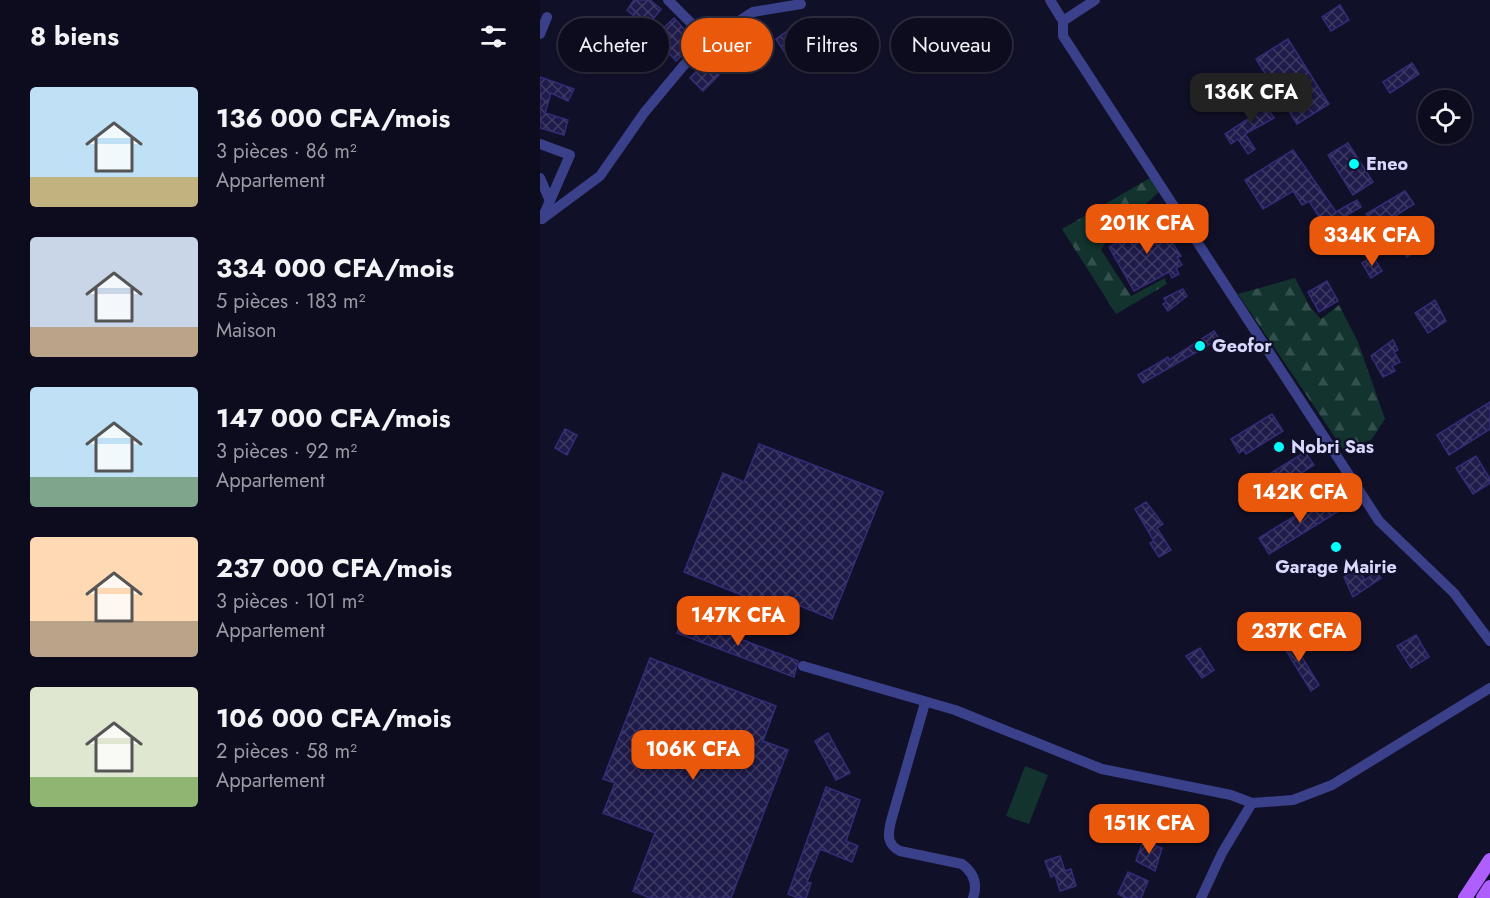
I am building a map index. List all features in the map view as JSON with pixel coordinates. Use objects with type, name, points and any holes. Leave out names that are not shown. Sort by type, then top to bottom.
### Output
[{"type":"main road","points":[[1465,898],[1490,860]]},
{"type":"main road","points":[[1484,898],[1490,887]]},
{"type":"street","points":[[668,0],[686,18]]},
{"type":"street","points":[[1050,0],[1063,21],[1063,36],[1378,521],[1454,593],[1489,639]]},
{"type":"street","points":[[1063,21],[1095,0]]},
{"type":"street","points":[[744,18],[753,12],[801,4]]},
{"type":"street","points":[[540,31],[547,18]]},
{"type":"street","points":[[541,222],[600,176],[644,113],[681,69]]},
{"type":"street","points":[[540,144],[570,155],[541,222]]},
{"type":"street","points":[[540,178],[550,201]]},
{"type":"street","points":[[803,666],[955,711],[1102,769],[1231,795],[1252,803],[1293,800],[1332,785],[1490,687]]},
{"type":"street","points":[[925,703],[891,821],[889,840],[892,847],[900,851],[962,864],[971,870],[976,889],[973,898]]},
{"type":"street","points":[[1201,898],[1222,853],[1252,803]]},
{"type":"green space","points":[[1150,178],[1159,192],[1136,213],[1131,226],[1109,237],[1101,250],[1131,296],[1165,278],[1167,284],[1116,314],[1062,229]]},
{"type":"green space","points":[[1295,278],[1310,307],[1321,319],[1339,305],[1358,342],[1385,419],[1371,440],[1343,449],[1238,294]]},
{"type":"green space","points":[[1025,766],[1048,775],[1029,824],[1006,816]]},
{"type":"building","points":[[634,0],[650,0],[661,9],[654,18],[632,18],[634,16],[627,10]]},
{"type":"building","points":[[1340,5],[1349,20],[1331,31],[1322,17]]},
{"type":"building","points":[[674,18],[681,26],[681,56],[676,61],[669,53],[669,23]]},
{"type":"building","points":[[785,33],[785,53],[776,39]]},
{"type":"building","points":[[1288,39],[1329,104],[1297,124],[1256,59]]},
{"type":"building","points":[[1412,63],[1419,74],[1390,93],[1383,82]]},
{"type":"building","points":[[696,72],[716,72],[719,75],[703,91],[690,78]]},
{"type":"building","points":[[540,77],[574,89],[568,101],[551,93],[545,113],[568,120],[564,135],[540,128]]},
{"type":"building","points":[[1258,94],[1274,118],[1245,134],[1255,149],[1248,154],[1238,139],[1231,144],[1225,134],[1257,113],[1248,100]]},
{"type":"building","points":[[1348,143],[1373,182],[1353,195],[1328,155]]},
{"type":"building","points":[[1293,150],[1336,212],[1357,200],[1361,207],[1335,222],[1341,231],[1332,237],[1309,201],[1302,205],[1293,191],[1263,209],[1245,180]]},
{"type":"building","points":[[1405,191],[1414,204],[1376,228],[1366,214]]},
{"type":"building","points":[[1155,216],[1181,256],[1177,257],[1182,265],[1176,268],[1179,274],[1172,278],[1169,272],[1134,291],[1109,247],[1143,228],[1141,223]]},
{"type":"building","points":[[1413,225],[1425,245],[1407,257],[1394,237]]},
{"type":"building","points":[[1373,256],[1382,271],[1371,278],[1362,263]]},
{"type":"building","points":[[1327,281],[1338,301],[1319,312],[1308,292]]},
{"type":"building","points":[[1183,289],[1187,296],[1168,311],[1163,304],[1166,302],[1164,298]]},
{"type":"building","points":[[1435,300],[1446,321],[1428,333],[1415,313]]},
{"type":"building","points":[[1214,331],[1219,339],[1143,383],[1138,375],[1168,357],[1169,360]]},
{"type":"building","points":[[1393,340],[1398,350],[1394,352],[1400,362],[1392,366],[1395,371],[1383,377],[1371,356]]},
{"type":"building","points":[[1490,402],[1490,429],[1449,455],[1437,435]]},
{"type":"building","points":[[1272,414],[1283,431],[1246,454],[1244,450],[1239,453],[1231,439]]},
{"type":"building","points":[[565,429],[577,435],[567,455],[555,448]]},
{"type":"building","points":[[759,444],[883,492],[832,619],[786,600],[782,611],[684,572],[723,473],[744,482]]},
{"type":"building","points":[[1305,452],[1314,465],[1253,503],[1245,489]]},
{"type":"building","points":[[1476,456],[1490,479],[1490,483],[1473,494],[1456,468]]},
{"type":"building","points":[[1332,493],[1342,509],[1269,554],[1259,538]]},
{"type":"building","points":[[1146,502],[1163,524],[1157,528],[1171,550],[1159,557],[1150,543],[1154,541],[1135,509]]},
{"type":"building","points":[[1358,569],[1365,580],[1376,572],[1381,578],[1353,597],[1344,577]]},
{"type":"building","points":[[683,617],[798,661],[794,677],[677,633]]},
{"type":"building","points":[[1288,634],[1319,685],[1311,691],[1280,641]]},
{"type":"building","points":[[1416,635],[1429,657],[1411,668],[1397,646]]},
{"type":"building","points":[[1200,648],[1214,670],[1202,678],[1186,656]]},
{"type":"building","points":[[650,658],[776,706],[763,741],[788,750],[731,898],[650,898],[633,891],[655,833],[603,813],[615,783],[603,779]]},
{"type":"building","points":[[828,733],[850,773],[836,780],[815,741]]},
{"type":"building","points":[[826,787],[860,800],[846,841],[858,846],[852,862],[820,849],[807,882],[811,883],[806,898],[798,898],[788,894]]},
{"type":"building","points":[[1159,806],[1179,816],[1169,837],[1149,827]]},
{"type":"building","points":[[1143,841],[1162,848],[1155,871],[1136,861]]},
{"type":"building","points":[[1060,856],[1065,871],[1071,869],[1076,886],[1060,891],[1055,875],[1051,877],[1045,861]]},
{"type":"building","points":[[1128,872],[1148,881],[1141,898],[1126,898],[1118,894]]},
{"type":"place","name":"Eneo","points":[[1354,164]]},
{"type":"place","name":"Geofor","points":[[1200,346]]},
{"type":"place","name":"Nobri Sas","points":[[1279,447]]},
{"type":"place","name":"Garage Mairie","points":[[1336,547]]}]
